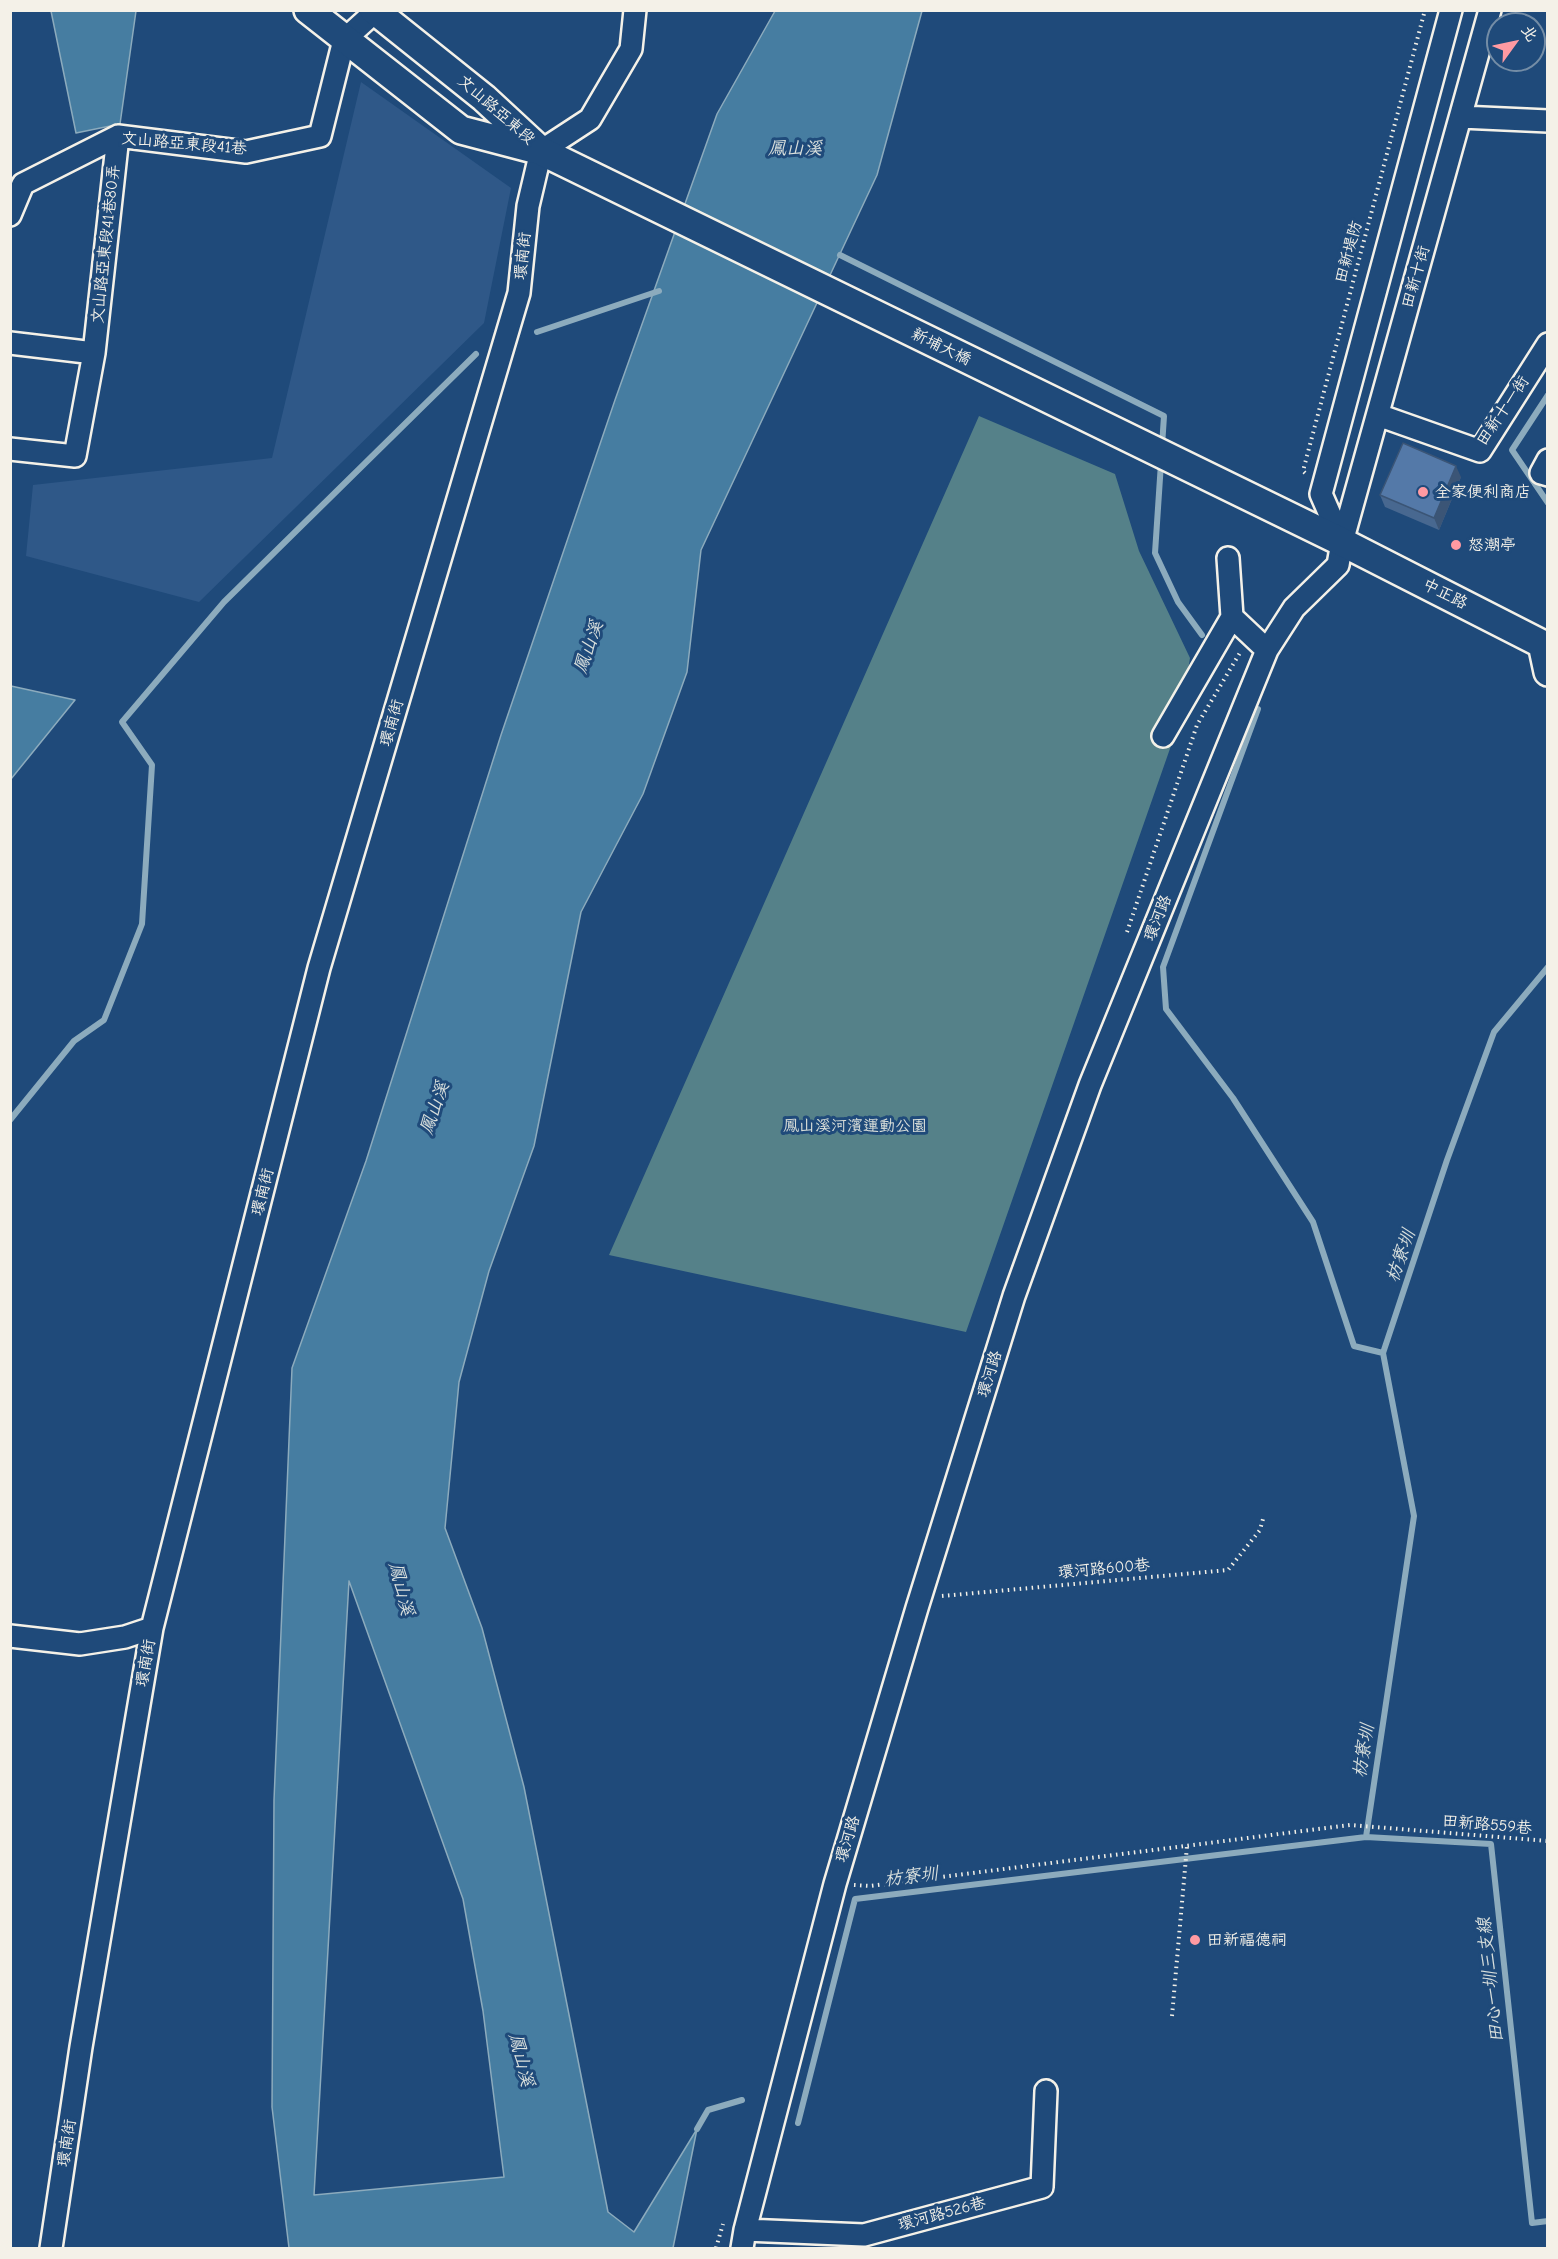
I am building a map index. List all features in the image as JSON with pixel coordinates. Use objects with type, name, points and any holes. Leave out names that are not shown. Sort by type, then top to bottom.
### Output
[{"type":"main road","name":"文山路亞東段","points":[[308,10],[461,130],[541,151]]},
{"type":"main road","name":"文山路亞東段","points":[[376,11],[484,98],[541,151]]},
{"type":"main road","name":"新埔大橋","points":[[541,151],[1342,542]]},
{"type":"main road","name":"中正路","points":[[1342,542],[1545,645]]},
{"type":"main road","points":[[1545,645],[1548,672]]},
{"type":"street","points":[[541,151],[590,119],[631,49],[635,10]]},
{"type":"street","points":[[1342,542],[1321,494],[1451,10]]},
{"type":"street","name":"田新十街","points":[[1342,542],[1490,10]]},
{"type":"street","points":[[344,40],[376,11]]},
{"type":"street","name":"文山路亞東段41巷","points":[[17,183],[118,136],[246,152],[320,136],[344,40]]},
{"type":"street","points":[[1461,117],[1548,121]]},
{"type":"street","name":"文山路亞東段41巷80弄","points":[[10,449],[75,456],[94,352],[118,136]]},
{"type":"street","name":"環南街","points":[[51,2248],[81,2047],[152,1628],[319,968],[519,293],[528,206],[541,151]]},
{"type":"street","points":[[10,215],[17,183]]},
{"type":"street","points":[[10,343],[94,352]]},
{"type":"street","name":"田新十一街","points":[[1378,415],[1480,451],[1548,344]]},
{"type":"street","name":"環河路","points":[[743,2239],[835,1884],[1014,1296],[1090,1085],[1267,650],[1294,608],[1338,565],[1342,542]]},
{"type":"street","points":[[1163,736],[1232,617],[1228,558]]},
{"type":"street","points":[[1232,617],[1267,650]]},
{"type":"street","points":[[10,1636],[80,1644],[125,1637],[152,1628]]},
{"type":"street","name":"環河路526巷","points":[[743,2239],[864,2235],[1042,2187],[1046,2091]]},
{"type":"path","name":"田新堤防","points":[[1321,494],[1303,471],[1425,10]]},
{"type":"path","name":"環河路600巷","points":[[921,1598],[1228,1570],[1260,1530],[1263,1520]]},
{"type":"path","name":"田新路559巷","points":[[835,1884],[870,1886],[1357,1826],[1548,1841]]},
{"type":"path","points":[[1172,2016],[1187,1847]]},
{"type":"shaded area","points":[[361,82],[511,188],[484,323],[199,602],[26,556],[33,485],[272,458]]},
{"type":"green space","name":"鳳山溪河濱運動公園","points":[[979,416],[1115,474],[1139,551],[1190,658],[1180,720],[966,1332],[609,1255]]},
{"type":"water","points":[[51,11],[136,11],[120,124],[76,133]]},
{"type":"water","name":"鳳山溪","points":[[775,11],[922,11],[877,175],[701,550],[687,672],[643,794],[581,912],[534,1146],[489,1271],[459,1382],[445,1528],[482,1628],[524,1787],[608,2212],[634,2232],[697,2129],[673,2248],[289,2248],[272,2107],[274,1800],[292,1368],[366,1161],[501,735],[615,400],[717,114]],"holes":[[[349,1581],[463,1899],[483,2011],[504,2177],[314,2195]]]},
{"type":"water","points":[[10,686],[75,700],[11,779]]},
{"type":"building","name":"全家便利商店","points":[[1403,443],[1456,466],[1434,518],[1380,495]]},
{"type":"waterway","points":[[840,255],[1164,416],[1162,446]]},
{"type":"waterway","points":[[537,332],[659,291]]},
{"type":"waterway","points":[[10,1120],[74,1041],[104,1020],[142,924],[152,765],[122,722],[224,602],[476,354]]},
{"type":"waterway","name":"枋寮圳","points":[[1548,395],[1512,450],[1548,503]]},
{"type":"waterway","points":[[1161,463],[1155,553],[1178,602],[1202,635]]},
{"type":"waterway","points":[[1258,709],[1163,967],[1166,1009],[1233,1098],[1313,1222],[1354,1346],[1383,1353]]},
{"type":"waterway","name":"枋寮圳","points":[[1366,1837],[1414,1516],[1383,1353],[1447,1160],[1494,1032],[1548,967]]},
{"type":"waterway","name":"枋寮圳","points":[[798,2123],[855,1899],[1366,1837],[1491,1844],[1532,2223],[1548,2221]]},
{"type":"waterway","name":"枋寮圳","points":[[697,2129],[708,2110],[742,2100]]},
{"type":"place","name":"全家便利商店","points":[[1423,492]]},
{"type":"place","name":"怒潮亭","points":[[1456,545]]},
{"type":"place","name":"田新福德祠","points":[[1195,1940]]},
{"type":"water label","name":"田心一圳三支線","points":[[1491,1980]]}]
